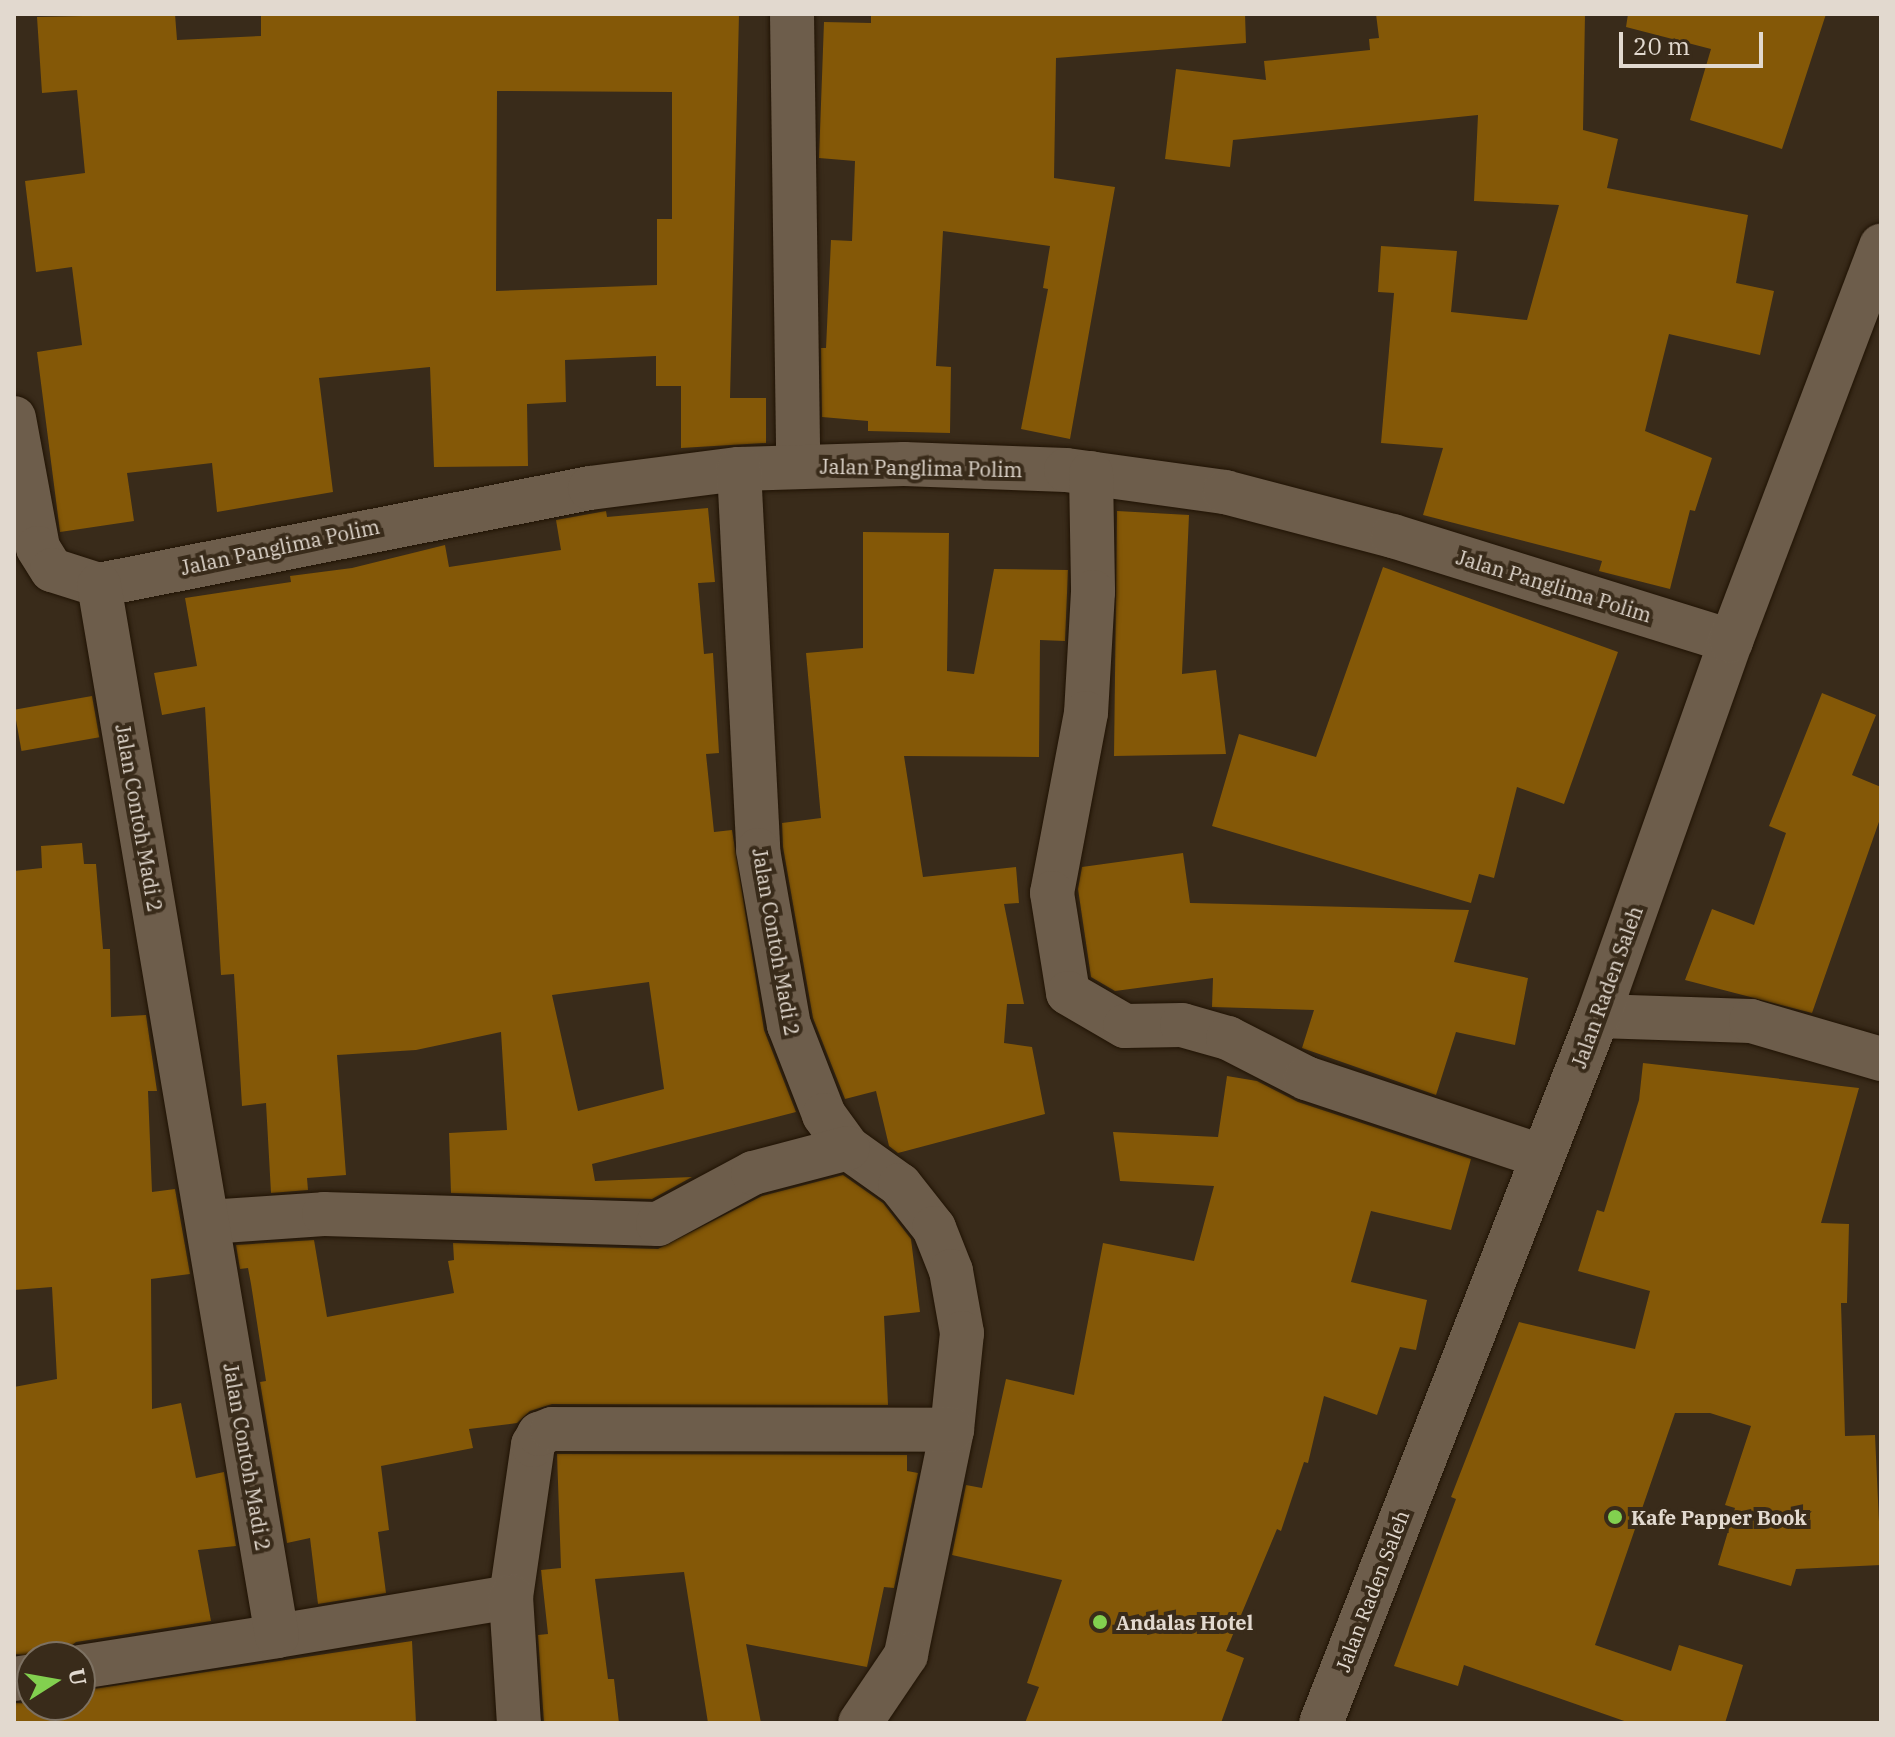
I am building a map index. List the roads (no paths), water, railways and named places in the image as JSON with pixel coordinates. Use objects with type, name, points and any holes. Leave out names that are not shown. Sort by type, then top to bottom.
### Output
[{"type":"street","points":[[792,14],[798,467]]},
{"type":"street","name":"Jalan Raden Saleh","points":[[1321,1723],[1540,1156],[1598,1016],[1731,641],[1881,246]]},
{"type":"street","points":[[14,418],[38,548],[52,570],[99,585]]},
{"type":"street","name":"Jalan Panglima Polim","points":[[99,585],[575,491],[739,469],[904,464],[1091,473],[1225,492],[1393,536],[1731,641]]},
{"type":"street","name":"Jalan Contoh Madi 2","points":[[739,469],[758,850],[789,1025],[807,1082],[848,1148],[900,1185],[934,1228],[951,1271],[962,1333],[952,1430],[906,1655],[860,1723]]},
{"type":"street","points":[[1091,473],[1093,592],[1086,713],[1052,893],[1068,993],[1125,1026],[1182,1025],[1228,1038],[1306,1078],[1540,1156]]},
{"type":"street","name":"Jalan Contoh Madi 2","points":[[99,585],[277,1636]]},
{"type":"street","points":[[1598,1016],[1751,1021],[1880,1064]]},
{"type":"street","points":[[208,1222],[324,1214],[658,1224],[753,1173],[848,1148]]},
{"type":"street","points":[[519,1723],[511,1597],[533,1445],[539,1434],[552,1429],[952,1430]]},
{"type":"street","points":[[96,1664],[511,1597]]},
{"type":"place","name":"Kafe Papper Book","points":[[1615,1517]]},
{"type":"place","name":"Andalas Hotel","points":[[1100,1622]]}]
